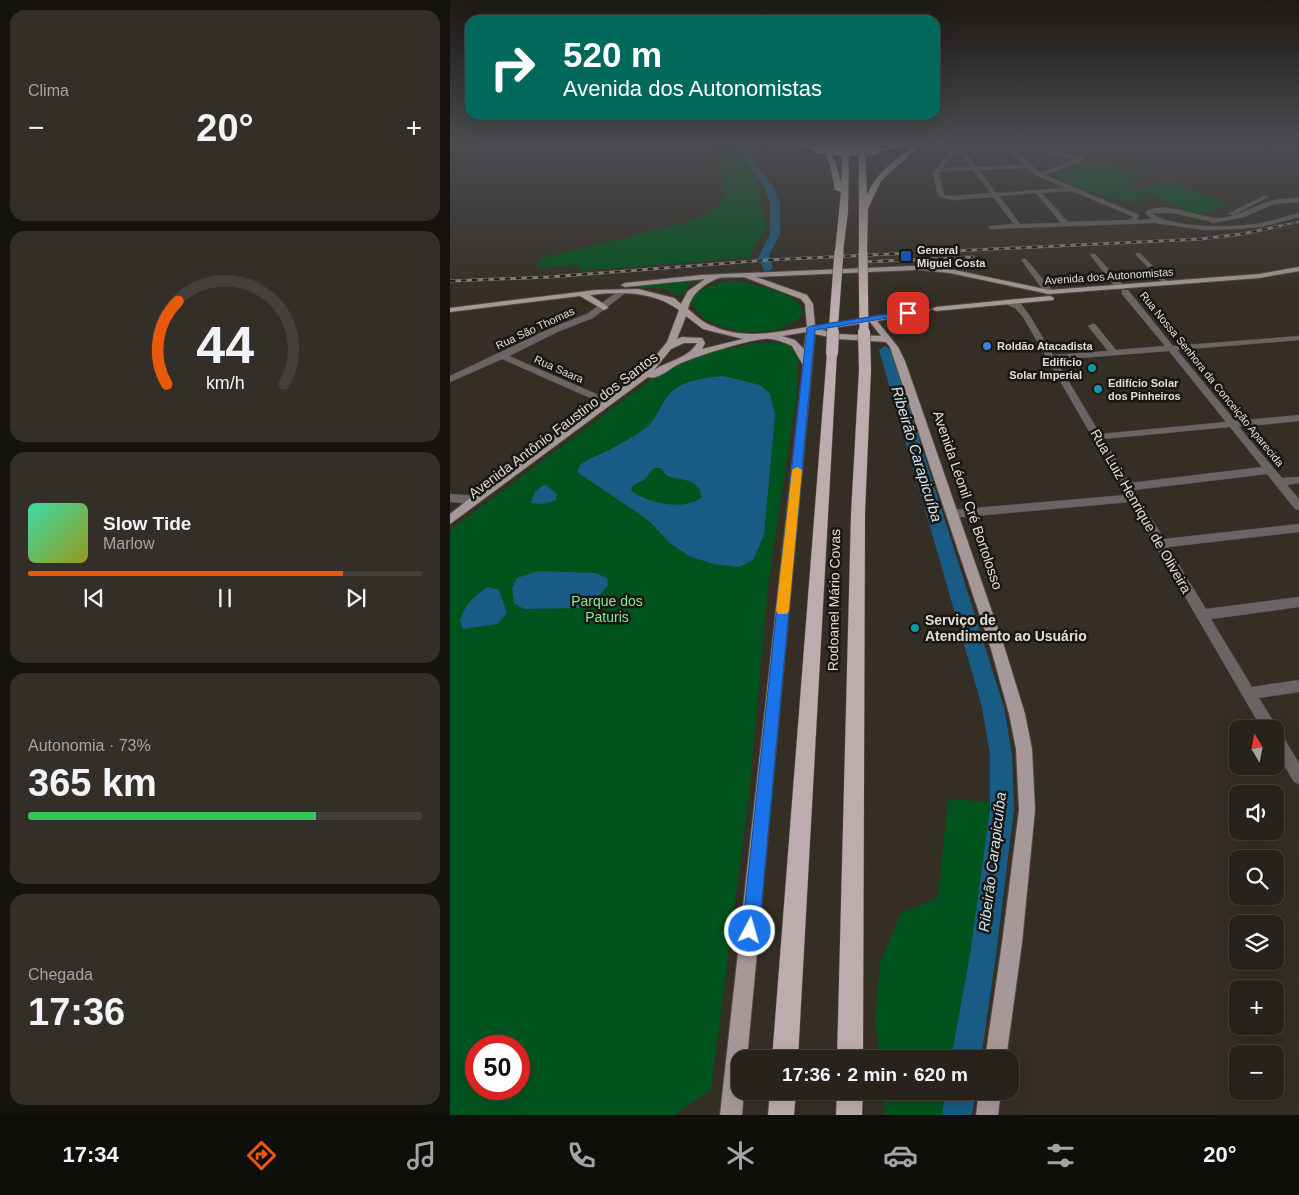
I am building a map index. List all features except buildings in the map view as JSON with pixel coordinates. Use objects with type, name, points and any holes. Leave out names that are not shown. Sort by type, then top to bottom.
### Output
[{"type":"highway","points":[[840,195],[844,212]]},
{"type":"highway","name":"Rodoanel Mário Covas","points":[[786,1050],[832,353],[844,195]]},
{"type":"highway","name":"Rodoanel Mário Covas","points":[[850,1050],[858,514],[864,370],[862,252],[864,195]]},
{"type":"highway","points":[[864,211],[871,195]]},
{"type":"highway","points":[[782,1115],[783,1100]]},
{"type":"highway","points":[[850,1100],[850,1115]]},
{"type":"main road","points":[[450,305],[672,280],[857,269],[912,268]]},
{"type":"main road","name":"Avenida dos Autonomistas","points":[[922,268],[950,271],[1049,292],[1299,277]]},
{"type":"main road","name":"Avenida dos Autonomistas","points":[[762,338],[871,318],[931,310],[1166,283],[1280,274],[1299,269]]},
{"type":"main road","points":[[732,1115],[811,328],[809,304],[804,298],[745,275]]},
{"type":"main road","name":"Avenida Antônio Faustino dos Santos","points":[[450,520],[643,377],[668,348],[679,329],[686,299],[696,287],[723,276]]},
{"type":"main road","points":[[450,310],[581,294],[624,291],[658,295],[684,308],[692,318],[706,327],[735,335],[789,341],[800,347],[804,355],[807,376]]},
{"type":"main road","points":[[581,294],[588,296],[604,308]]},
{"type":"main road","points":[[784,334],[810,316]]},
{"type":"main road","name":"Avenida Léonil Cré Bortolosso","points":[[871,318],[888,340],[900,361],[1000,658],[1017,714],[1024,749],[1027,810],[1012,943],[996,1050]]},
{"type":"main road","points":[[811,328],[827,336],[869,336],[888,340]]},
{"type":"main road","name":"Avenida Antônio Faustino dos Santos","points":[[450,530],[530,466],[656,373],[692,354],[762,338]]},
{"type":"main road","points":[[668,348],[682,340],[699,340],[701,343],[699,348],[692,354]]},
{"type":"main road","points":[[987,1115],[989,1100]]},
{"type":"street","points":[[941,195],[942,197],[995,195]]},
{"type":"street","points":[[996,195],[1018,226]]},
{"type":"street","points":[[1041,195],[1066,224]]},
{"type":"street","points":[[1088,195],[1124,209],[1137,217],[1126,222]]},
{"type":"street","points":[[1221,220],[1268,197],[1299,199]]},
{"type":"street","points":[[991,227],[1172,222],[1190,218],[1221,220],[1239,218],[1273,202],[1299,199]]},
{"type":"street","points":[[1124,209],[1169,210],[1190,218],[1205,228]]},
{"type":"street","points":[[1151,211],[1148,214],[1159,219],[1205,228],[1250,226],[1299,215]]},
{"type":"street","points":[[1138,254],[1166,283]]},
{"type":"street","name":"Rua Nossa Senhora da Conceição Aparecida","points":[[1093,255],[1299,506]]},
{"type":"street","points":[[1024,260],[1049,292]]},
{"type":"street","name":"Rua São Thomas","points":[[450,378],[502,356],[538,337],[590,316],[604,308],[624,291]]},
{"type":"street","name":"Rua Luiz Henrique de Oliveira","points":[[1004,302],[1015,304],[1021,309],[1052,358],[1159,544],[1265,720]]},
{"type":"street","points":[[1092,326],[1114,353]]},
{"type":"street","points":[[1052,358],[1299,338]]},
{"type":"street","name":"Rua Saara","points":[[502,356],[607,402]]},
{"type":"street","points":[[1098,436],[1299,418]]},
{"type":"street","points":[[1127,487],[1269,470]]},
{"type":"street","points":[[1280,482],[1299,480]]},
{"type":"street","points":[[450,498],[476,500]]},
{"type":"street","points":[[952,514],[1133,498]]},
{"type":"street","points":[[1159,544],[1299,528]]},
{"type":"street","points":[[1201,615],[1299,602]]},
{"type":"street","points":[[1249,693],[1299,686]]},
{"type":"street","points":[[1284,752],[1299,777]]},
{"type":"green space","points":[[725,195],[760,195],[767,229],[754,246],[751,257],[581,271],[578,265],[537,268],[541,258],[653,231],[701,217],[717,206]]},
{"type":"green space","points":[[1102,195],[1144,195],[1149,198],[1140,201],[1116,199]]},
{"type":"green space","points":[[1152,195],[1204,195],[1229,205],[1197,215]]},
{"type":"green space","points":[[730,281],[755,285],[785,295],[798,303],[802,314],[792,323],[778,329],[761,332],[727,328],[711,322],[699,313],[692,302],[694,297],[713,285]]},
{"type":"green space","points":[[677,282],[692,283],[680,295],[662,288],[626,287]]},
{"type":"green space","name":"Parque dos Paturis","points":[[775,342],[787,344],[796,349],[798,357],[797,392],[768,586],[749,794],[711,1090],[674,1115],[450,1115],[450,530],[670,365],[721,349]]},
{"type":"green space","points":[[948,799],[990,802],[973,963],[959,1050],[879,1050],[875,1021],[880,963],[901,913],[938,898]]},
{"type":"green space","points":[[884,1100],[948,1100],[945,1115],[885,1115]]},
{"type":"water","points":[[723,376],[760,385],[770,394],[775,415],[764,535],[753,560],[739,567],[713,564],[689,556],[670,543],[648,520],[577,472],[581,464],[641,432],[654,419],[672,391],[685,383]],"holes":[[[654,468],[661,468],[667,476],[694,483],[698,486],[702,497],[695,502],[676,505],[647,499],[631,491],[633,485],[644,480]]]},
{"type":"water","points":[[546,485],[557,494],[556,500],[544,504],[531,503],[536,491]]},
{"type":"water","points":[[538,571],[596,573],[607,578],[608,585],[595,601],[582,608],[524,609],[514,603],[512,588],[517,578]]},
{"type":"water","points":[[487,587],[499,590],[507,613],[497,624],[463,629],[460,621],[464,610]]},
{"type":"waterway","name":"Ribeirão Carapicuíba","points":[[768,268],[764,255],[775,234],[776,211],[773,195]]},
{"type":"waterway","name":"Ribeirão Carapicuíba","points":[[885,350],[993,707],[1001,755],[1002,809],[983,955],[967,1050]]},
{"type":"waterway","name":"Ribeirão Carapicuíba","points":[[957,1115],[960,1100]]},
{"type":"railway","points":[[1274,227],[1299,222]]},
{"type":"railway","points":[[450,281],[549,277],[767,260],[1200,239],[1242,234],[1280,226]]},
{"type":"railway","points":[[861,262],[973,257]]},
{"type":"slow traffic","points":[[783,611],[797,470]]},
{"type":"place","name":"General Miguel Costa","points":[[906,256]]},
{"type":"place","name":"Roldão Atacadista","points":[[987,346]]},
{"type":"place","name":"Edifício Solar Imperial","points":[[1092,368]]},
{"type":"place","name":"Edifício Solar dos Pinheiros","points":[[1098,389]]},
{"type":"place","name":"Serviço de Atendimento ao Usuário","points":[[915,628]]},
{"type":"route","points":[[750,931],[811,328],[908,313]]}]
